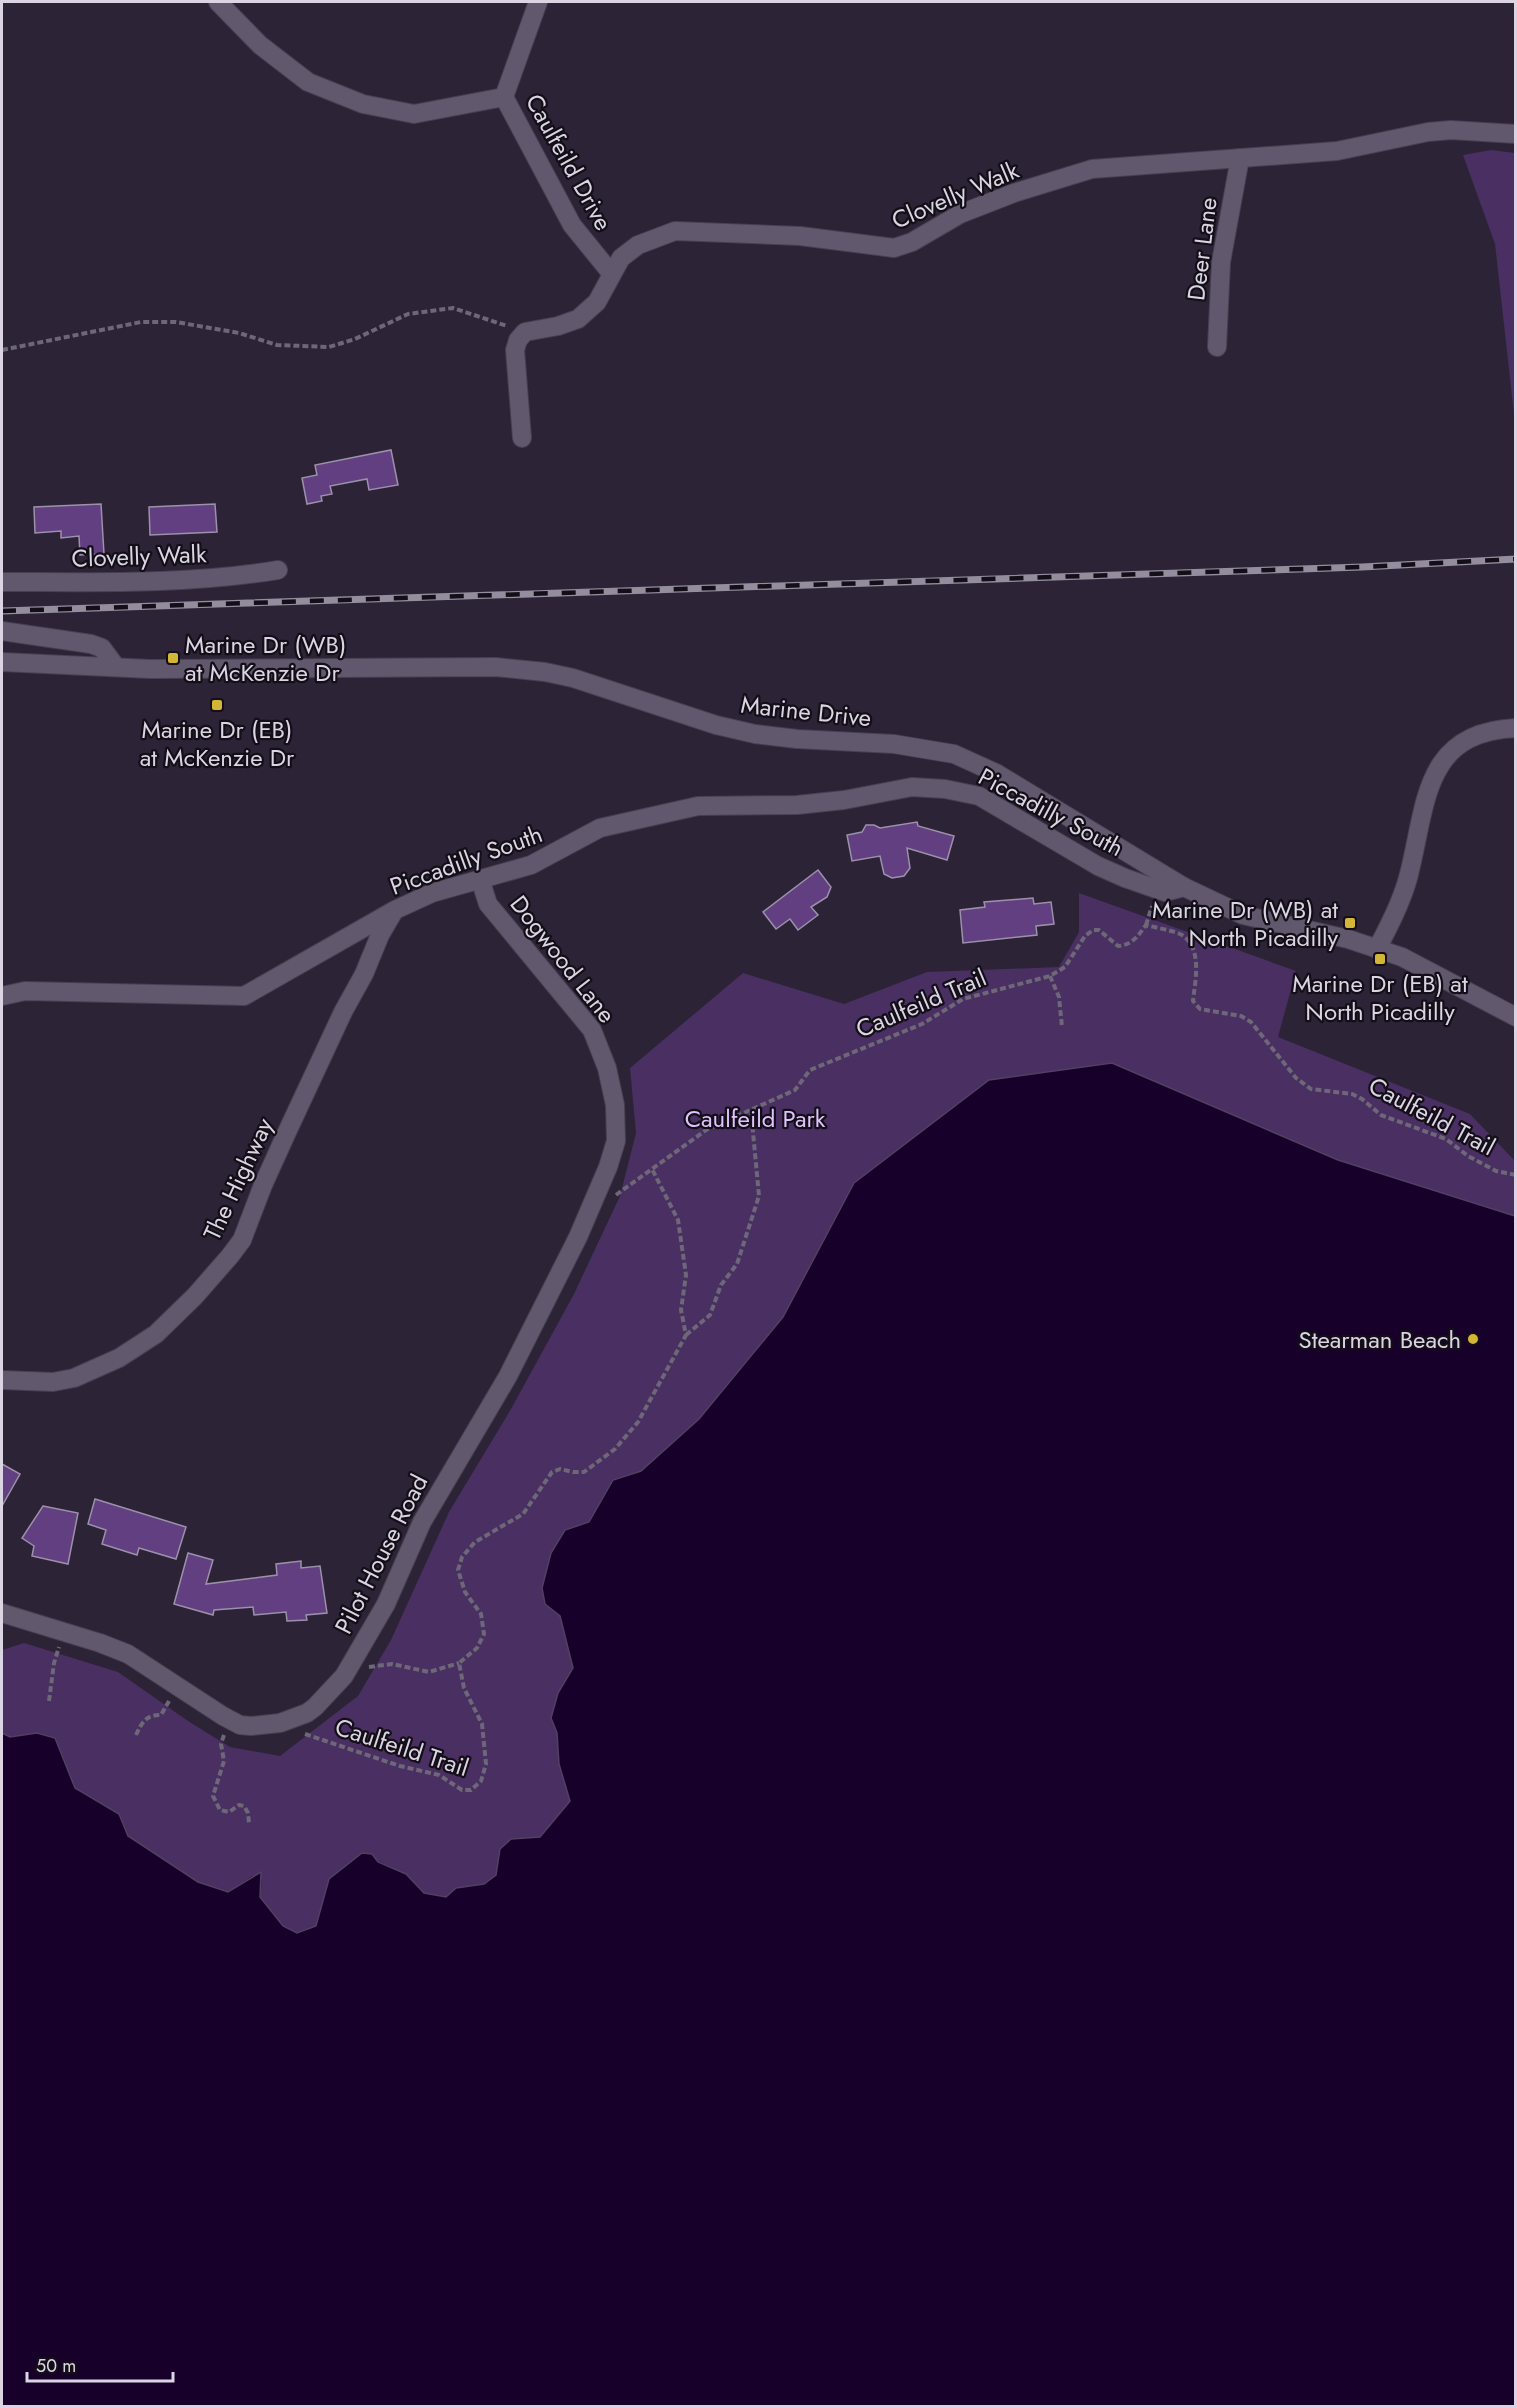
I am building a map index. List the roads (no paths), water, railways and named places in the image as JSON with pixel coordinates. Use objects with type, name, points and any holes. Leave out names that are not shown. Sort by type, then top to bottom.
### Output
[{"type":"street","points":[[218,2],[260,45],[309,82],[363,104],[414,114],[504,97]]},
{"type":"street","name":"Caulfeild Drive","points":[[538,2],[504,97],[572,225],[611,273]]},
{"type":"street","name":"Clovelly Walk","points":[[522,438],[515,350],[518,340],[525,332],[558,327],[578,319],[597,302],[621,258],[638,245],[656,236],[675,231],[800,236],[894,248],[912,242],[960,214],[1014,193],[1092,169],[1336,151],[1428,132],[1451,130],[1515,134]]},
{"type":"street","name":"Deer Lane","points":[[1217,347],[1221,262],[1240,158]]},
{"type":"street","name":"Clovelly Walk","points":[[2,582],[191,580],[278,570]]},
{"type":"street","points":[[2,631],[91,644],[102,648],[116,667]]},
{"type":"street","name":"Marine Drive","points":[[2,662],[150,669],[496,667],[545,672],[601,687],[716,725],[755,734],[797,739],[894,744],[939,750],[996,773],[1184,887],[1243,915],[1348,939],[1402,957],[1515,1017]]},
{"type":"street","points":[[1377,949],[1404,891],[1430,784],[1438,766],[1450,753],[1479,733],[1494,729],[1515,728]]},
{"type":"street","name":"Piccadilly South","points":[[2,996],[25,991],[244,996],[395,910],[432,893],[531,865],[549,858],[600,828],[642,817],[706,805],[797,805],[844,800],[912,787],[928,787],[979,796],[1098,866],[1144,886],[1165,892],[1184,887]]},
{"type":"street","name":"Dogwood Lane","points":[[480,879],[488,904],[592,1030],[607,1068],[615,1105]]},
{"type":"street","name":"The Highway","points":[[2,1380],[53,1382],[75,1378],[119,1358],[156,1334],[195,1296],[230,1256],[242,1240],[287,1132],[364,974],[380,935],[395,910]]},
{"type":"street","name":"Pilot House Road","points":[[2,1613],[128,1654],[240,1725],[280,1723],[307,1713],[324,1701],[351,1663],[386,1604],[422,1522],[508,1376],[583,1228],[616,1141],[615,1105]]},
{"type":"railway","points":[[2,611],[1362,567],[1516,559]]},
{"type":"place","name":"Marine Dr (WB) at McKenzie Dr","points":[[173,658]]},
{"type":"place","name":"Marine Dr (EB) at McKenzie Dr","points":[[217,705]]},
{"type":"place","name":"Marine Dr (WB) at North Picadilly","points":[[1350,923]]},
{"type":"place","name":"Marine Dr (EB) at North Picadilly","points":[[1380,959]]},
{"type":"place","name":"Stearman Beach","points":[[1473,1339]]},
{"type":"park label","name":"Caulfeild Park","points":[[755,1118]]}]
